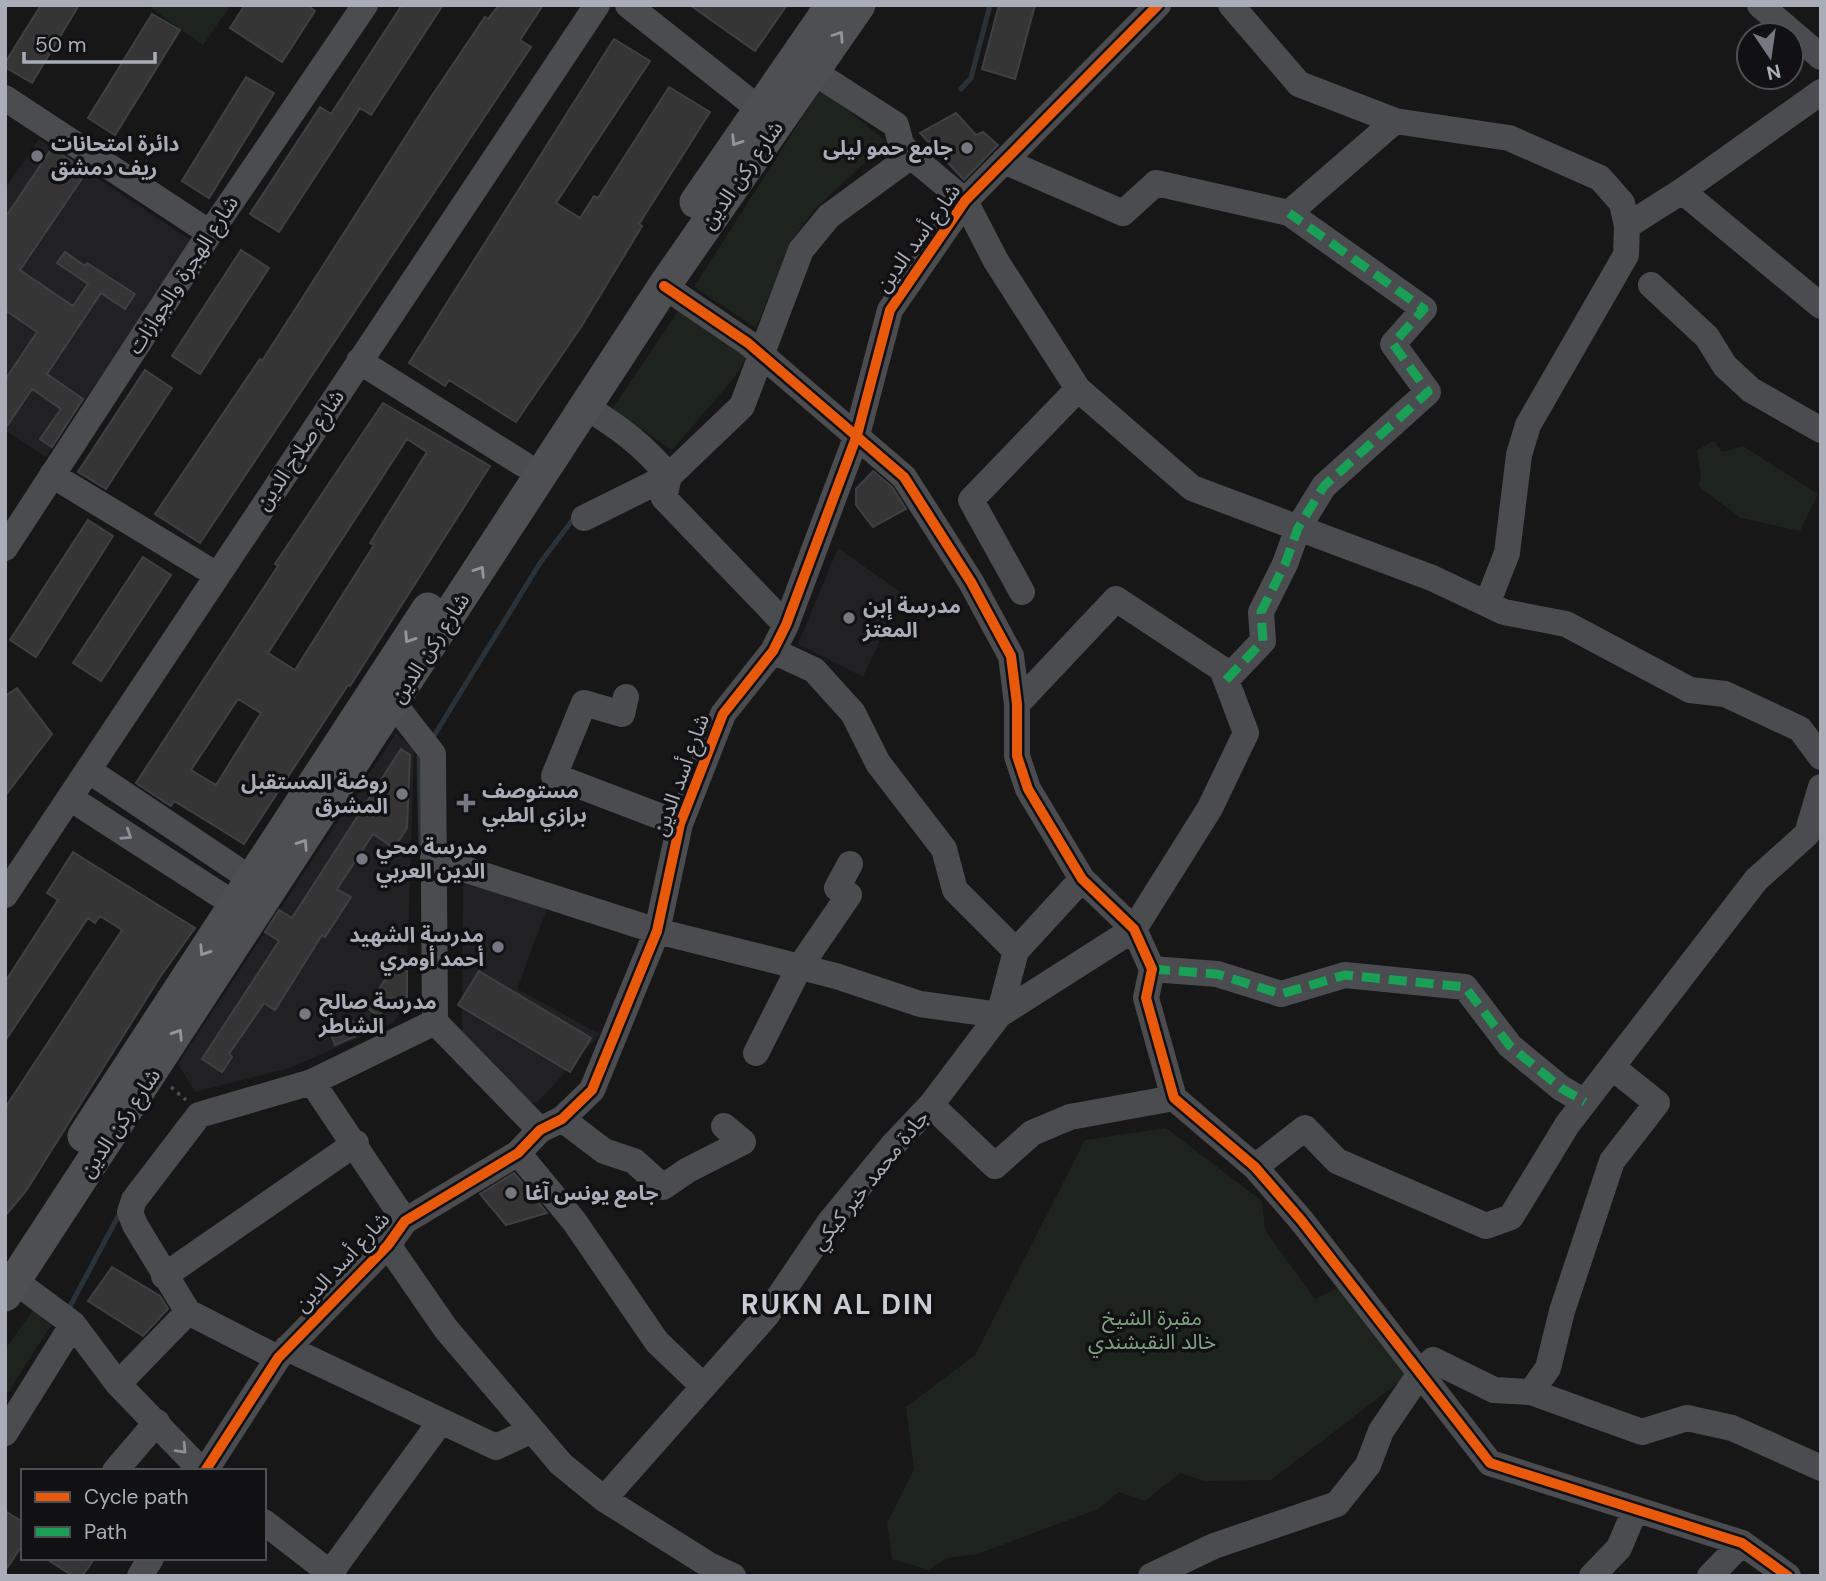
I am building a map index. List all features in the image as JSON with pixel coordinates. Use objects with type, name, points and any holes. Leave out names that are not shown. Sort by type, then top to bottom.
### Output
[{"type":"main road","name":"شارع ركن الدين","points":[[8,1278],[242,892],[758,108],[832,5]]},
{"type":"main road","name":"شارع ركن الدين","points":[[8,1278],[394,704],[664,286],[859,5]]},
{"type":"street","name":"شارع الهجرة والجوازات","points":[[5,548],[210,233],[365,5]]},
{"type":"street","name":"شارع صلاح الدين","points":[[5,895],[597,5]]},
{"type":"street","points":[[628,5],[758,108]]},
{"type":"street","name":"شارع أسد الدين","points":[[204,1469],[282,1353],[388,1245],[405,1221],[518,1153],[592,1090],[657,931],[680,824],[723,714],[773,651],[786,625],[857,435],[890,310],[965,201],[1158,5]]},
{"type":"street","points":[[1231,5],[1299,84],[1395,121],[1509,138],[1600,178],[1622,203],[1627,226],[1626,255],[1528,425],[1519,455],[1507,553],[1487,604]]},
{"type":"street","points":[[1760,5],[1821,57]]},
{"type":"street","points":[[814,72],[896,125],[906,150],[965,201],[996,261],[1078,389],[1192,488],[1432,578],[1504,612],[1566,624],[1690,690],[1726,694],[1800,729],[1821,757]]},
{"type":"street","points":[[1627,226],[1682,191],[1821,92]]},
{"type":"street","points":[[5,99],[210,233]]},
{"type":"street","points":[[1289,213],[1395,121]]},
{"type":"street","points":[[584,518],[663,469],[743,406],[801,250],[829,216],[906,150]]},
{"type":"street","points":[[1004,160],[1123,213],[1156,183],[1289,213],[1424,309],[1393,344],[1428,392],[1324,486],[1298,528],[1285,564],[1261,612],[1263,641],[1226,680]]},
{"type":"street","points":[[1682,191],[1717,217],[1794,286],[1821,306]]},
{"type":"street","points":[[1651,285],[1707,337],[1725,366],[1751,390],[1821,430]]},
{"type":"street","points":[[664,286],[762,355],[904,477],[971,582],[1011,656],[1017,704],[1017,756],[1028,789],[1082,879],[1134,929],[1152,969],[1146,998],[1174,1098],[1255,1167],[1301,1220],[1490,1463],[1742,1544],[1788,1576]]},
{"type":"street","points":[[359,361],[523,464]]},
{"type":"street","points":[[1022,592],[971,500],[1078,389]]},
{"type":"street","points":[[586,407],[631,435],[663,469],[664,498],[786,625]]},
{"type":"street","points":[[52,475],[217,575]]},
{"type":"street","points":[[433,859],[657,931],[836,976],[920,1004],[999,1015],[1134,929],[1210,808],[1246,733],[1222,669],[1116,599],[1017,704]]},
{"type":"street","points":[[773,651],[814,670],[853,713],[878,764],[944,849],[955,890],[1016,951]]},
{"type":"street","points":[[626,697],[622,714],[584,703],[554,776],[680,824]]},
{"type":"street","points":[[394,704],[427,746],[433,859],[435,1023],[551,1125],[604,1151],[634,1161],[663,1187],[688,1170],[743,1142],[724,1126]]},
{"type":"street","points":[[89,770],[242,892]]},
{"type":"street","points":[[1255,1167],[1305,1128],[1337,1161],[1486,1226],[1510,1217],[1567,1125],[1756,880],[1807,834],[1821,787]]},
{"type":"street","points":[[70,798],[242,892]]},
{"type":"street","points":[[756,1053],[799,968],[849,895],[837,888],[850,864]]},
{"type":"street","points":[[999,1015],[1016,951],[1082,879]]},
{"type":"street","points":[[1152,969],[1217,974],[1281,994],[1345,975],[1465,987],[1510,1046],[1561,1088],[1585,1102]]},
{"type":"street","name":"جادة محمد خير كيكي","points":[[604,1499],[766,1317],[829,1223],[893,1145],[931,1105],[999,1015]]},
{"type":"street","points":[[435,1023],[312,1082],[194,1110],[134,1200],[130,1212],[164,1276],[187,1312],[496,1447],[531,1430]]},
{"type":"street","points":[[1531,1392],[1548,1368],[1562,1311],[1612,1161],[1657,1102],[1612,1067]]},
{"type":"street","points":[[312,1082],[356,1143],[405,1221]]},
{"type":"street","points":[[931,1105],[995,1166],[1032,1133],[1070,1117],[1174,1098]]},
{"type":"street","points":[[164,1276],[356,1143]]},
{"type":"street","points":[[518,1153],[574,1221],[657,1342],[703,1386]]},
{"type":"street","points":[[388,1245],[446,1329],[561,1464],[604,1499],[709,1565],[733,1576]]},
{"type":"street","points":[[8,1278],[66,1319],[118,1384],[201,1469]]},
{"type":"street","points":[[118,1384],[187,1312]]},
{"type":"street","points":[[5,1433],[66,1319]]},
{"type":"street","points":[[1151,1576],[1214,1546],[1337,1504],[1368,1465],[1381,1431],[1419,1375],[1433,1360],[1494,1390],[1531,1392],[1642,1432],[1687,1418],[1732,1428],[1821,1468]]},
{"type":"street","points":[[266,1524],[330,1575],[441,1421]]},
{"type":"street","points":[[117,1469],[157,1422]]},
{"type":"street","points":[[1592,1576],[1619,1548],[1635,1510]]},
{"type":"street","points":[[1710,1576],[1742,1544]]},
{"type":"street","points":[[140,1576],[150,1560]]},
{"type":"shaded area","points":[[39,139],[192,241],[46,457],[5,430],[5,189]]},
{"type":"shaded area","name":"مدرسة إبن المعتز","points":[[838,548],[902,593],[863,677],[798,644]]},
{"type":"shaded area","points":[[396,733],[414,750],[406,1002],[394,1022],[290,1068],[195,1092],[178,1064]]},
{"type":"shaded area","name":"مدرسة الشهيد أحمد أومري","points":[[470,874],[548,906],[517,989],[600,1034],[537,1103],[522,1100],[462,1038],[463,886]]},
{"type":"green space","points":[[147,5],[231,5],[203,45]]},
{"type":"green space","points":[[821,88],[887,142],[816,208],[793,238],[756,328],[694,287]]},
{"type":"green space","points":[[679,310],[748,355],[734,378],[672,450],[612,409]]},
{"type":"green space","points":[[1714,441],[1722,452],[1743,446],[1818,494],[1800,531],[1741,518],[1698,486],[1701,477],[1697,450]]},
{"type":"green space","name":"مقبرة الشيخ خالد النقبشندي","points":[[1166,1128],[1262,1201],[1265,1230],[1315,1299],[1355,1280],[1407,1376],[1271,1480],[1204,1481],[1180,1473],[1145,1501],[1119,1492],[1098,1509],[978,1554],[946,1558],[929,1570],[892,1559],[887,1523],[914,1469],[906,1407],[975,1355],[1085,1140]]},
{"type":"green space","points":[[34,1309],[53,1322],[5,1397],[5,1349]]},
{"type":"building","points":[[41,5],[79,5],[32,83],[5,67],[5,63]]},
{"type":"building","points":[[245,5],[307,5],[315,11],[282,62],[230,28]]},
{"type":"building","points":[[402,5],[443,5],[371,115],[360,108],[279,232],[250,214],[320,107],[331,114]]},
{"type":"building","points":[[499,5],[543,5],[520,40],[531,47],[200,543],[155,514],[260,359],[262,361],[485,17],[488,19]]},
{"type":"building","points":[[690,5],[787,5],[755,51]]},
{"type":"building","points":[[999,5],[1035,5],[1015,79],[982,69]]},
{"type":"building","points":[[152,14],[180,30],[115,135],[88,118]]},
{"type":"building","points":[[614,39],[650,61],[556,203],[580,218],[594,196],[598,198],[669,87],[710,112],[639,224],[642,226],[581,327],[516,422],[449,380],[445,386],[409,363]]},
{"type":"building","points":[[246,77],[274,93],[209,198],[182,181]]},
{"type":"building","name":"جامع حمو ليلى","points":[[956,113],[976,135],[983,132],[998,145],[964,180],[920,133]]},
{"type":"building","points":[[52,148],[87,171],[20,270],[73,306],[88,284],[57,263],[65,252],[135,294],[125,309],[101,293],[47,374],[83,399],[52,447],[40,439],[61,409],[32,389],[5,429],[5,380],[37,332],[5,310],[5,218]]},
{"type":"building","points":[[241,250],[269,268],[200,374],[172,356]]},
{"type":"building","points":[[145,370],[172,388],[106,489],[78,472]]},
{"type":"building","points":[[383,403],[490,466],[350,686],[348,685],[244,844],[174,801],[171,806],[136,783],[278,566],[275,564]],"holes":[[[407,439],[427,452],[370,543],[374,545],[295,670],[268,653]],[[238,699],[261,713],[216,785],[191,770]]]},
{"type":"building","points":[[873,471],[892,487],[906,509],[873,527],[856,505],[856,489]]},
{"type":"building","points":[[88,520],[113,536],[36,657],[10,640]]},
{"type":"building","points":[[143,557],[171,575],[101,681],[73,663]]},
{"type":"building","points":[[17,688],[52,734],[5,796],[5,696]]},
{"type":"building","points":[[401,749],[410,755],[407,828],[394,848],[373,834],[337,889],[351,897],[325,937],[322,935],[275,1010],[264,1003],[229,1054],[232,1057],[222,1072],[202,1059],[279,941],[265,932],[279,910],[292,918]]},
{"type":"building","points":[[73,852],[195,928],[160,977],[26,1191],[5,1216],[5,1108],[122,930],[100,916],[95,923],[88,918],[5,1041],[5,982],[58,900],[47,893]]},
{"type":"building","points":[[393,967],[407,971],[407,997],[390,999],[379,1016],[367,1008]]},
{"type":"building","points":[[479,971],[591,1038],[570,1072],[458,1005]]},
{"type":"building","points":[[356,1021],[361,1034],[335,1045],[330,1032]]},
{"type":"building","name":"جامع يونس آغا","points":[[514,1173],[547,1213],[506,1225],[480,1194]]},
{"type":"building","points":[[112,1267],[160,1296],[168,1309],[143,1336],[88,1301]]},
{"type":"building","points":[[5,1511],[21,1521],[21,1547],[5,1571]]},
{"type":"building","points":[[48,1560],[94,1560],[82,1576],[73,1576]]},
{"type":"waterway","points":[[961,89],[971,78],[990,5]]},
{"type":"waterway","points":[[432,739],[540,563],[574,518]]},
{"type":"waterway","points":[[421,844],[419,757],[422,753]]},
{"type":"waterway","points":[[68,1310],[121,1211]]},
{"type":"marked path","points":[[1226,680],[1263,641],[1261,612],[1285,564],[1298,528],[1324,486],[1428,392],[1393,344],[1424,309],[1289,213]]},
{"type":"marked path","points":[[1152,969],[1217,974],[1281,994],[1345,975],[1465,987],[1510,1046],[1561,1088],[1585,1102]]},
{"type":"cycle path","points":[[206,1469],[278,1358],[388,1245],[405,1221],[518,1153],[540,1130],[562,1119],[592,1090],[657,931],[680,824],[723,714],[773,651],[786,625],[857,435],[890,310],[965,201],[1158,5]]},
{"type":"cycle path","points":[[664,286],[748,343],[904,477],[971,582],[1011,656],[1017,704],[1017,756],[1028,789],[1082,879],[1134,929],[1152,969],[1146,998],[1174,1098],[1255,1167],[1301,1220],[1490,1463],[1742,1543],[1788,1576]]},
{"type":"place","name":"جامع حمو ليلى","points":[[967,148]]},
{"type":"place","name":"دائرة امتحانات ريف دمشق","points":[[37,156]]},
{"type":"place","name":"مدرسة إبن المعتز","points":[[849,618]]},
{"type":"place","name":"روضة المستقبل المشرق","points":[[402,794]]},
{"type":"place","name":"مستوصف برازي الطبي","points":[[466,803]]},
{"type":"place","name":"مدرسة محي الدين العربي","points":[[362,859]]},
{"type":"place","name":"مدرسة الشهيد أحمد أومري","points":[[498,947]]},
{"type":"place","name":"مدرسة صالح الشاطر","points":[[305,1014]]},
{"type":"place","name":"جامع يونس آغا","points":[[511,1193]]},
{"type":"district","name":"RUKN AL DIN","points":[[838,1304]]}]
